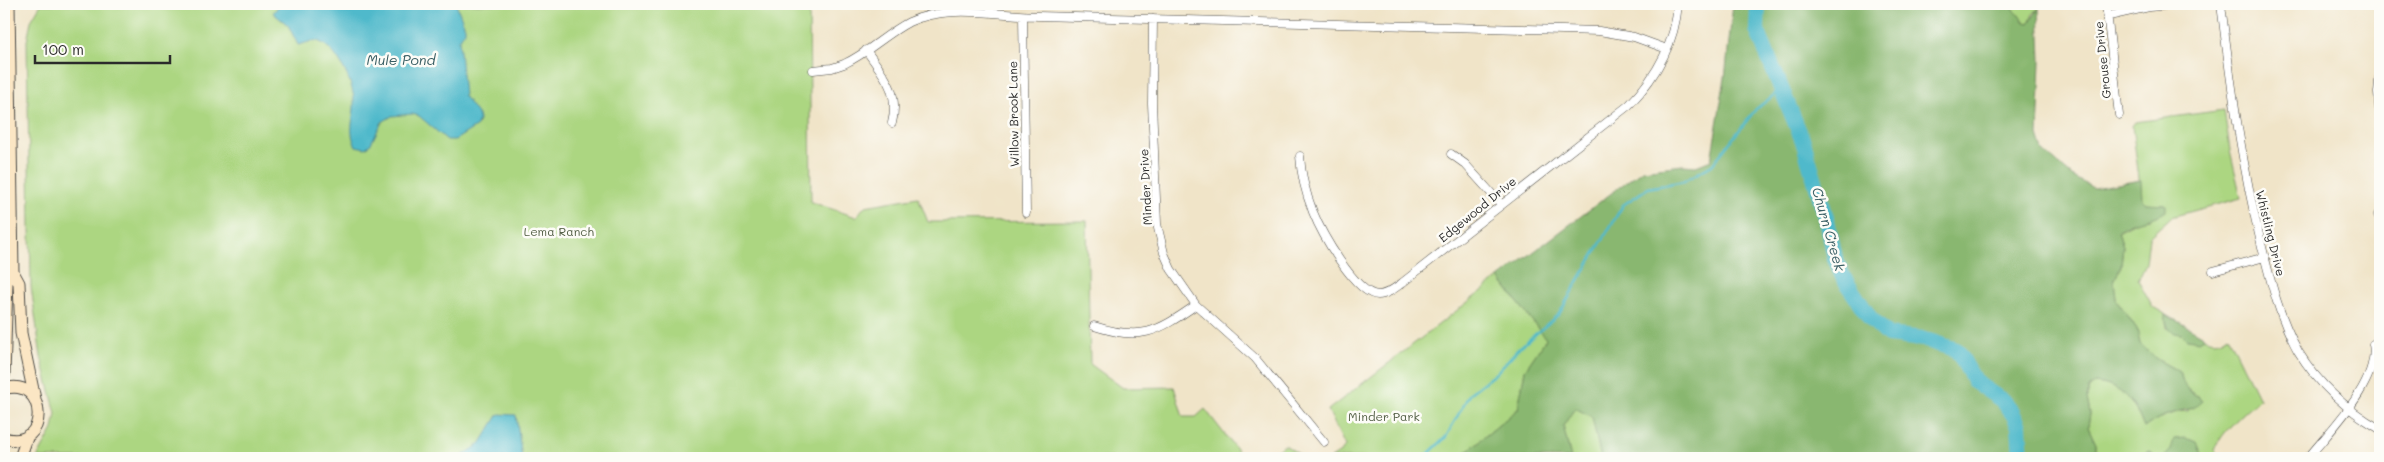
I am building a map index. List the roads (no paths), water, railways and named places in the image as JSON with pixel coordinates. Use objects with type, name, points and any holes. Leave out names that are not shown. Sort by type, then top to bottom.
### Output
[{"type":"main road","points":[[9,4],[13,272],[19,282],[21,333],[26,365],[38,407],[38,421],[28,435],[20,458]]},
{"type":"main road","points":[[4,375],[7,282],[13,272]]},
{"type":"main road","points":[[4,389],[20,388],[35,399]]},
{"type":"main road","points":[[4,438],[15,440],[28,435]]},
{"type":"street","name":"Edgewood Drive","points":[[1300,156],[1306,191],[1320,226],[1353,278],[1365,290],[1383,295],[1402,284],[1501,204],[1629,105],[1652,78],[1667,49],[1673,32],[1678,4]]},
{"type":"street","name":"Grouse Drive","points":[[2106,4],[2109,16],[2119,115]]},
{"type":"street","points":[[2109,16],[2149,7],[2182,4]]},
{"type":"street","name":"Whistling Drive","points":[[2221,4],[2240,149],[2279,310],[2294,343],[2320,381],[2348,408],[2380,428]]},
{"type":"street","points":[[813,70],[838,66],[911,21],[946,8],[1023,16],[1599,31],[1621,34],[1667,49]]},
{"type":"street","name":"Willow Brook Lane","points":[[1023,16],[1026,213]]},
{"type":"street","name":"Minder Drive","points":[[1153,19],[1152,104],[1157,224],[1164,253],[1171,269],[1196,305],[1255,358],[1324,442]]},
{"type":"street","points":[[866,50],[893,91],[895,105],[892,123]]},
{"type":"street","points":[[2380,70],[2378,93],[2380,116]]},
{"type":"street","points":[[1451,154],[1465,164],[1501,204]]},
{"type":"street","points":[[2212,271],[2265,257]]},
{"type":"street","points":[[1094,326],[1118,333],[1137,334],[1166,325],[1196,305]]},
{"type":"street","points":[[2308,458],[2348,408],[2367,379],[2374,356],[2373,344]]},
{"type":"water","name":"Mule Pond","points":[[280,4],[456,4],[465,27],[465,31],[459,40],[464,96],[478,115],[477,126],[455,140],[447,140],[419,116],[412,114],[392,116],[382,122],[370,145],[365,148],[356,146],[352,135],[353,94],[343,66],[324,44],[315,41],[298,45],[288,25],[273,13]]},
{"type":"water","points":[[499,414],[516,415],[522,458],[459,458],[480,444]]},
{"type":"waterway","name":"Churn Creek","points":[[1758,4],[1757,30],[1803,141],[1827,220],[1835,258],[1843,277],[1870,318],[1888,335],[1923,339],[1957,350],[1975,382],[2003,401],[2013,414],[2019,426],[2021,458]]},
{"type":"waterway","points":[[1424,458],[1446,437],[1470,393],[1496,373],[1518,349],[1559,314],[1623,205],[1648,188],[1684,181],[1712,165],[1756,109],[1782,89]]},
{"type":"park label","name":"Lema Ranch","points":[[559,231]]},
{"type":"park label","name":"Minder Park","points":[[1384,416]]}]
